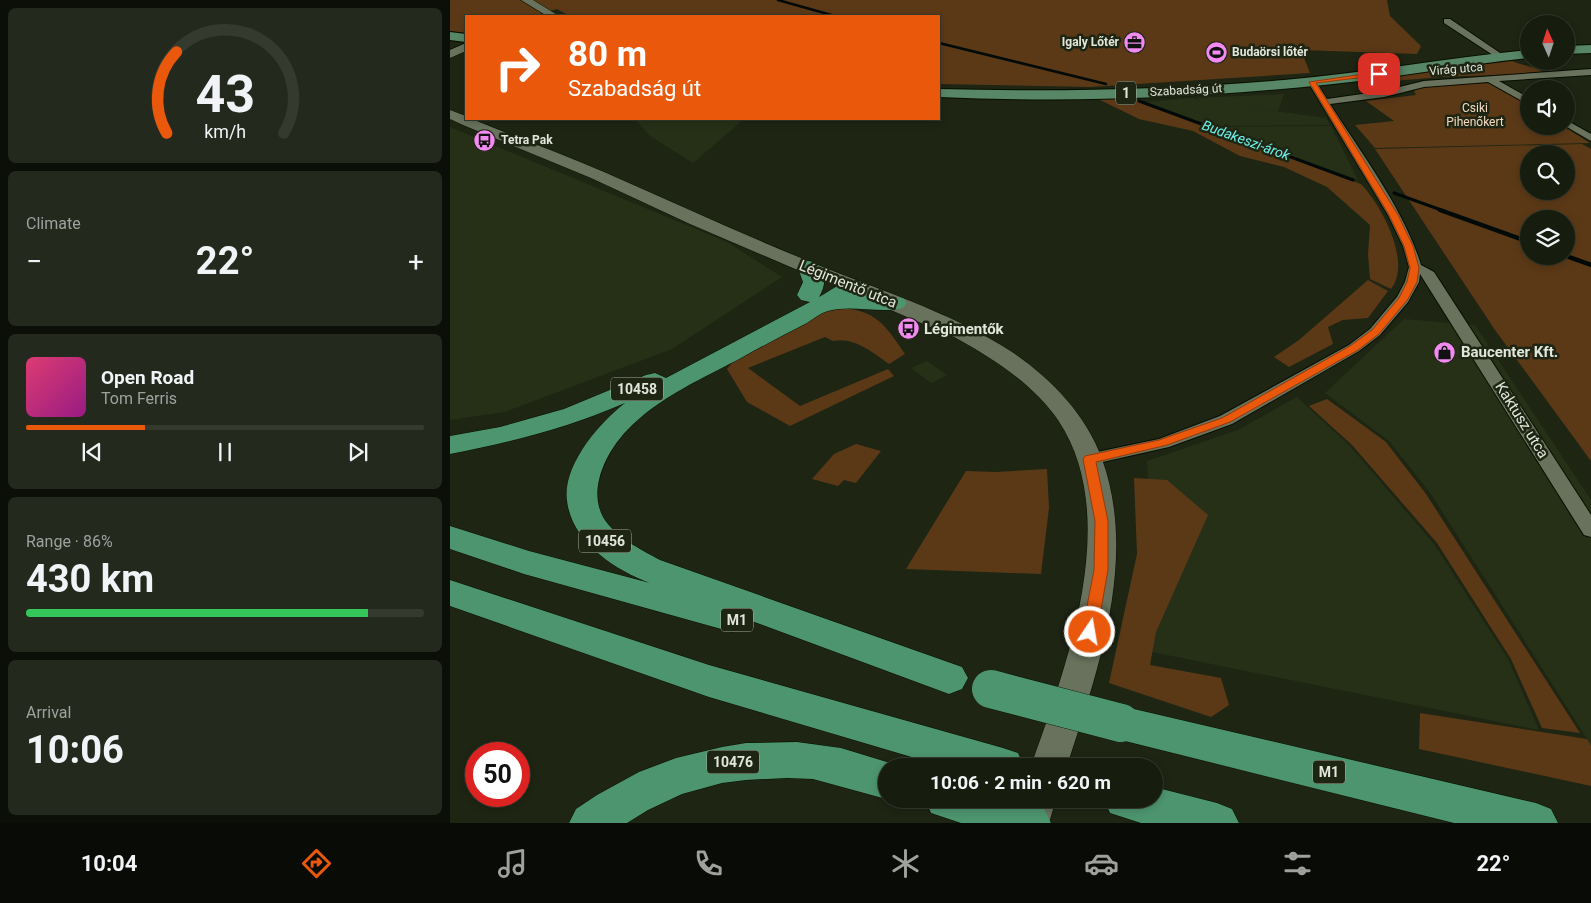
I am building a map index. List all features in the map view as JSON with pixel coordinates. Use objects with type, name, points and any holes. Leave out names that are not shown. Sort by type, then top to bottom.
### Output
[{"type":"highway","points":[[809,268],[815,280],[814,287],[830,292]]},
{"type":"highway","name":"10456","points":[[895,303],[837,302],[830,292],[673,385],[625,417],[601,444],[586,472],[582,490],[584,510],[588,520],[605,541],[621,554],[648,569],[949,678]]},
{"type":"highway","name":"10458","points":[[450,445],[542,424],[616,398],[830,292]]},
{"type":"highway","name":"M1","points":[[450,537],[524,562],[949,678],[1536,823]]},
{"type":"highway","points":[[450,593],[709,681],[974,758]]},
{"type":"highway","name":"10476","points":[[591,823],[616,805],[650,787],[687,772],[712,765],[746,761],[812,761],[848,768],[878,777]]},
{"type":"highway","points":[[978,808],[1030,823]]},
{"type":"highway","points":[[1160,808],[1217,823]]},
{"type":"main road","points":[[526,0],[537,12],[549,15]]},
{"type":"main road","points":[[450,36],[465,38]]},
{"type":"main road","points":[[450,48],[465,39]]},
{"type":"main road","points":[[450,55],[465,48]]},
{"type":"main road","points":[[1575,50],[1591,49]]},
{"type":"main road","name":"Szabadság út","points":[[940,93],[1122,93],[1225,89],[1312,82],[1520,55]]},
{"type":"main road","name":"Légimentő utca","points":[[450,114],[809,268]]},
{"type":"main road","name":"Légimentő utca","points":[[830,292],[895,303],[930,316],[977,339],[1032,377],[1055,400],[1070,422],[1089,459],[1101,521],[1101,560],[1094,613],[1087,642],[1075,687],[1052,758]]},
{"type":"main road","points":[[1030,823],[1035,808]]},
{"type":"street","points":[[1447,21],[1502,57]]},
{"type":"street","name":"Virág utca","points":[[1324,102],[1384,94],[1411,86],[1591,72]]},
{"type":"street","points":[[1489,79],[1520,97]]},
{"type":"street","points":[[1089,459],[1124,453],[1163,442],[1226,420],[1354,348],[1375,332],[1403,299],[1412,282],[1415,268],[1408,246],[1394,215],[1312,82]]},
{"type":"street","points":[[1575,128],[1591,138]]},
{"type":"street","name":"Kaktusz utca","points":[[1415,268],[1428,272],[1591,530]]},
{"type":"shaded area","points":[[1284,94],[1278,111],[1232,105],[1326,118],[1330,125],[1210,126],[1146,102],[1193,98],[1200,101],[1196,98]]},
{"type":"shaded area","points":[[636,120],[743,120],[693,163],[650,136]]},
{"type":"shaded area","points":[[1331,126],[1358,180],[1212,127]]},
{"type":"shaded area","name":"Tetra Pak","points":[[450,127],[727,242],[782,277],[672,349],[505,412],[450,420]]},
{"type":"shaded area","points":[[1404,319],[1475,325],[1591,500],[1591,745],[1431,494],[1389,441],[1325,393]]},
{"type":"shaded area","points":[[927,361],[947,375],[931,383],[911,368]]},
{"type":"shaded area","points":[[1297,397],[1350,446],[1434,544],[1508,659],[1539,730],[1142,650],[1154,568],[1147,461],[1238,430]]},
{"type":"green space","points":[[450,0],[1387,0],[1390,16],[1421,46],[1417,54],[1301,50],[1310,73],[1090,87],[940,84],[940,15],[568,15],[557,9],[536,15],[465,15],[465,33],[450,31]]},
{"type":"green space","points":[[1510,60],[1520,64],[1520,70],[1539,70],[1545,73],[1442,77],[1366,84],[1408,73]]},
{"type":"green space","name":"Csiki Pihenőkert","points":[[1488,83],[1520,100],[1520,135],[1575,134],[1590,143],[1375,148],[1355,125],[1394,121],[1366,101],[1416,95],[1414,91],[1425,86]]},
{"type":"green space","points":[[1098,99],[1132,99],[1361,184],[1378,206],[1392,235],[1398,264],[1397,278],[1391,289],[1370,279],[1368,254],[1370,225],[1327,187],[1284,167],[1240,156],[1193,131],[1139,119]]},
{"type":"green space","points":[[1582,144],[1591,149],[1591,461],[1495,330],[1375,149],[1520,145],[1520,200],[1575,200],[1575,145],[1541,145]]},
{"type":"green space","points":[[1368,280],[1388,291],[1368,318],[1343,320],[1328,327],[1333,344],[1289,367],[1274,357],[1299,340]]},
{"type":"green space","points":[[839,308],[863,312],[879,321],[892,335],[905,354],[889,364],[855,343],[841,340],[833,341],[825,337],[748,368],[800,406],[888,369],[894,376],[790,426],[747,402],[727,369],[736,358],[824,312]]},
{"type":"green space","points":[[1327,399],[1386,442],[1426,494],[1580,733],[1542,728],[1511,659],[1437,543],[1352,445],[1309,406]]},
{"type":"green space","points":[[856,444],[881,451],[856,483],[844,480],[838,486],[812,479],[834,454]]},
{"type":"green space","points":[[1047,469],[1049,508],[1041,574],[906,569],[966,471],[996,472]]},
{"type":"green space","points":[[1134,478],[1167,480],[1208,515],[1156,632],[1150,665],[1221,678],[1229,705],[1211,717],[1109,683],[1137,554]]},
{"type":"green space","points":[[1420,713],[1587,739],[1591,745],[1591,786],[1419,749]]},
{"type":"waterway","name":"Budakeszi-árok","points":[[778,0],[831,15]]},
{"type":"waterway","name":"Budakeszi-árok","points":[[940,43],[1106,84]]},
{"type":"waterway","name":"Budakeszi-árok","points":[[1139,101],[1353,180]]},
{"type":"waterway","name":"Budakeszi-árok","points":[[1394,193],[1444,211]]},
{"type":"waterway","name":"Budakeszi-árok","points":[[1440,210],[1520,239]]},
{"type":"waterway","name":"Budakeszi-árok","points":[[1575,259],[1591,265]]},
{"type":"place","name":"Igaly Lőtér","points":[[1135,42]]},
{"type":"place","name":"Budaörsi lőtér","points":[[1216,52]]},
{"type":"place","name":"Tetra Pak","points":[[485,140]]},
{"type":"place","name":"Légimentők","points":[[908,329]]},
{"type":"place","name":"Baucenter Kft.","points":[[1445,352]]},
{"type":"route","points":[[1090,632],[1101,570],[1101,521],[1089,459],[1124,453],[1163,442],[1194,433],[1226,420],[1354,348],[1375,332],[1392,315],[1412,282],[1415,268],[1408,246],[1394,215],[1312,82],[1379,74]]}]
